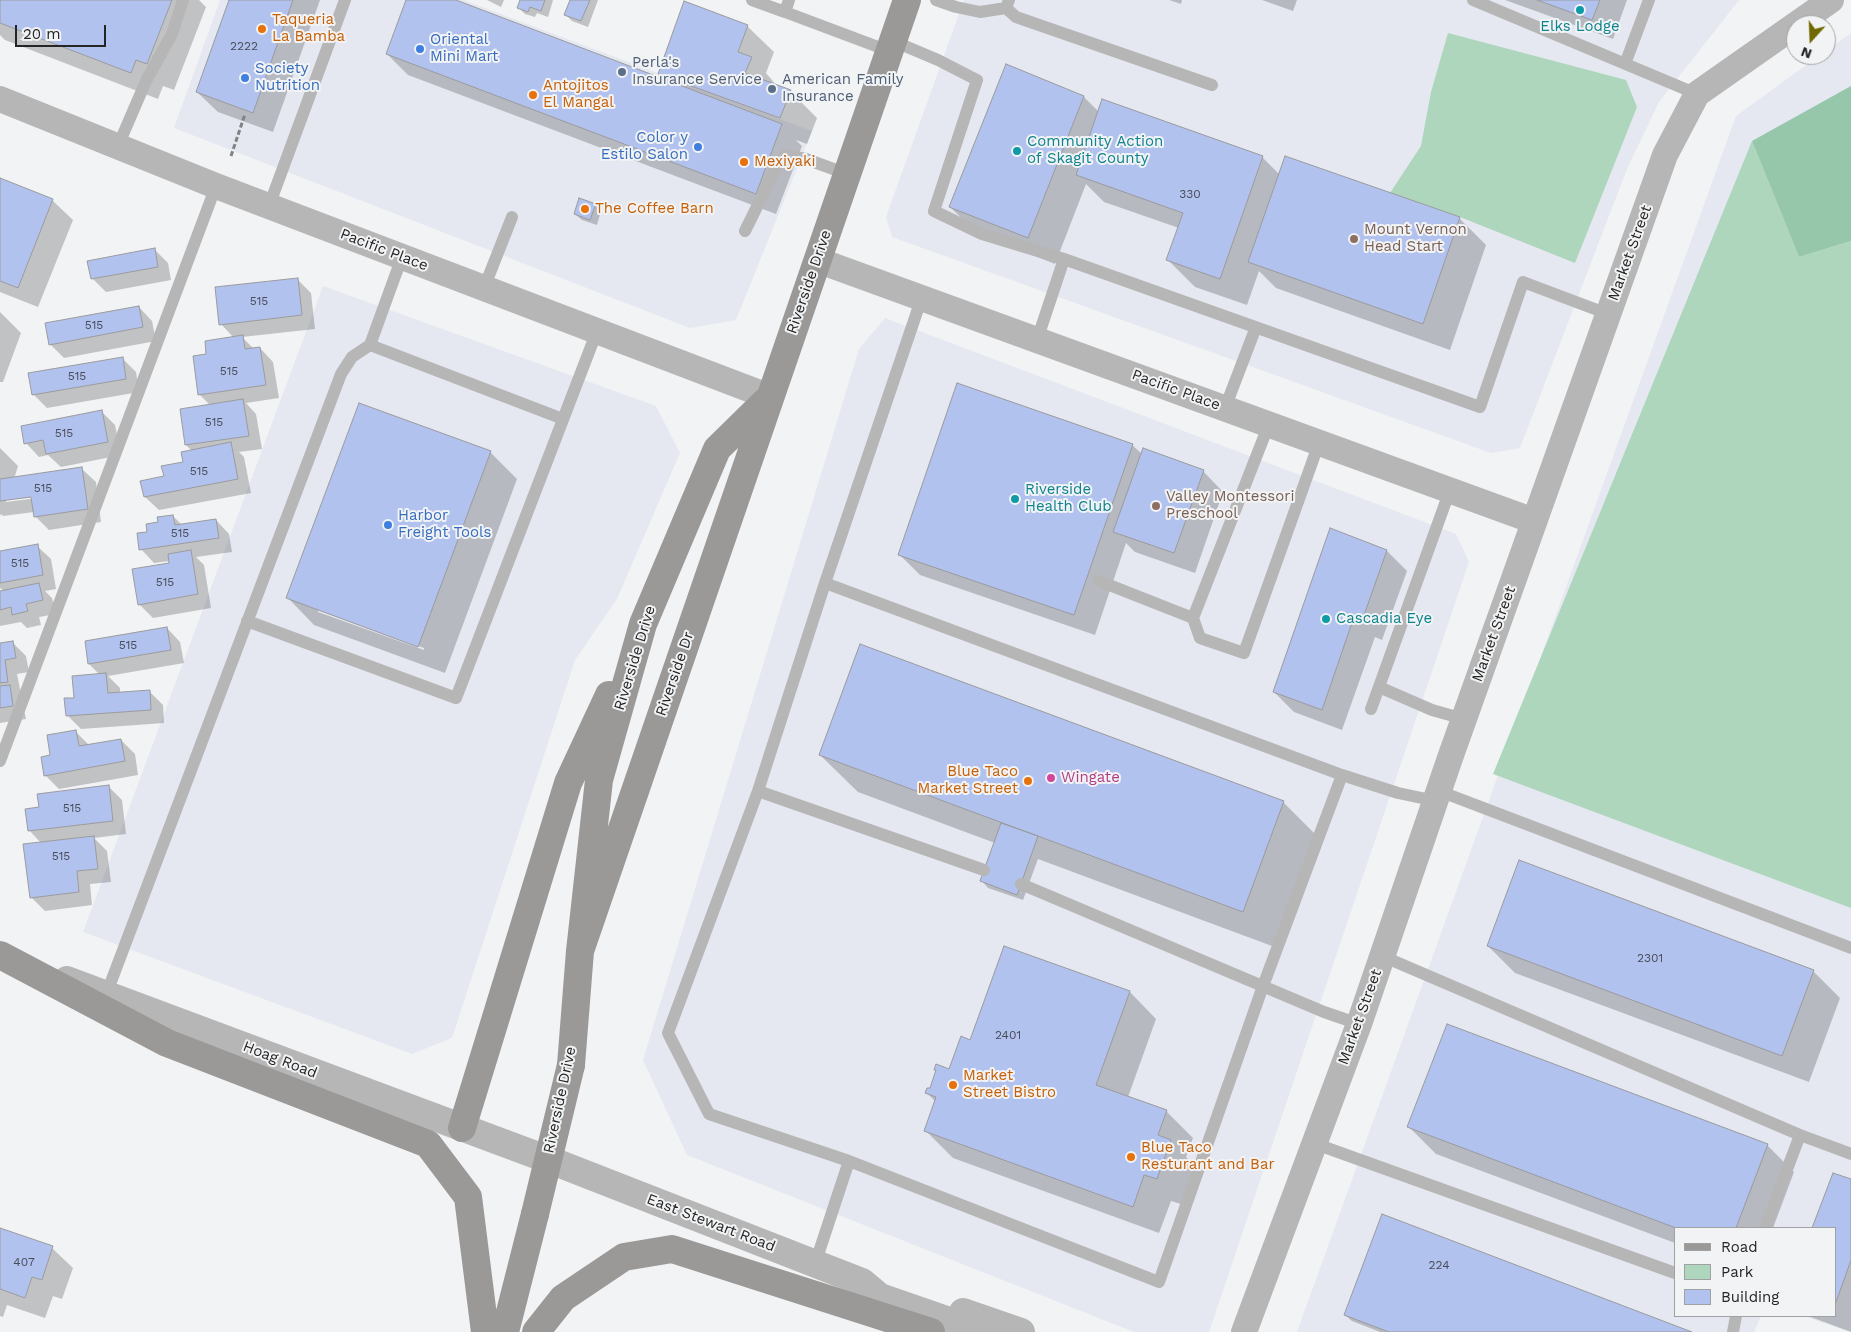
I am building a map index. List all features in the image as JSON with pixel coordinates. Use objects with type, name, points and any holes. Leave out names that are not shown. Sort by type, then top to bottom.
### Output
[{"type":"main road","name":"Riverside Drive","points":[[505,1332],[571,1065],[580,951],[600,780],[643,624],[717,449],[770,397],[907,0]]},
{"type":"main road","name":"Riverside Dr","points":[[580,951],[770,397]]},
{"type":"main road","points":[[462,1128],[568,783],[643,624]]},
{"type":"main road","points":[[0,955],[167,1043],[428,1144],[468,1197],[485,1332]]},
{"type":"main road","points":[[536,1332],[563,1298],[624,1257],[672,1249],[931,1332]]},
{"type":"street","name":"Market Street","points":[[1244,1332],[1359,1024],[1534,521],[1665,155],[1697,94],[1831,0]]},
{"type":"street","name":"Pacific Place","points":[[0,99],[216,186],[770,397]]},
{"type":"street","name":"Pacific Place","points":[[817,260],[1534,521]]},
{"type":"street","name":"Hoag Road","points":[[0,955],[560,1164]]},
{"type":"street","name":"East Stewart Road","points":[[560,1164],[862,1282],[884,1284],[1021,1332]]},
{"type":"street","name":"East Stewart Road","points":[[862,1282],[880,1297],[981,1332]]},
{"type":"lane","points":[[118,146],[146,81],[172,34],[183,0]]},
{"type":"lane","points":[[270,206],[345,0]]},
{"type":"lane","points":[[752,0],[787,6],[891,46],[938,60],[977,80],[934,211],[982,234],[1064,259],[1480,407],[1523,282],[1608,314]]},
{"type":"lane","points":[[936,0],[980,12],[1008,4],[1016,17],[1212,85]]},
{"type":"lane","points":[[1473,0],[1697,94]]},
{"type":"lane","points":[[1624,64],[1649,0]]},
{"type":"lane","points":[[745,231],[778,164],[785,155],[806,159],[847,174]]},
{"type":"lane","points":[[0,761],[216,186]]},
{"type":"lane","points":[[484,288],[512,217]]},
{"type":"lane","points":[[106,995],[341,374],[352,357],[370,345],[402,257]]},
{"type":"lane","points":[[1037,340],[1064,259]]},
{"type":"lane","points":[[922,297],[825,583],[758,791],[668,1033],[709,1114],[849,1161],[1159,1282],[1263,986],[1342,775]]},
{"type":"lane","points":[[1225,408],[1256,327]]},
{"type":"lane","points":[[248,621],[456,698],[597,331]]},
{"type":"lane","points":[[370,345],[563,419]]},
{"type":"lane","points":[[1269,424],[1193,618],[1200,638],[1244,653],[1319,443]]},
{"type":"lane","points":[[1371,709],[1450,490]]},
{"type":"lane","points":[[1099,581],[1193,618]]},
{"type":"lane","points":[[825,583],[1342,775],[1398,793],[1438,796],[1851,948]]},
{"type":"lane","points":[[1379,687],[1432,710],[1464,720]]},
{"type":"lane","points":[[758,791],[984,870]]},
{"type":"lane","points":[[1021,884],[1263,986],[1359,1024]]},
{"type":"lane","points":[[1382,956],[1800,1135],[1851,1154]]},
{"type":"lane","points":[[1765,1227],[1800,1135]]},
{"type":"lane","points":[[1313,1143],[1674,1273]]},
{"type":"lane","points":[[815,1264],[849,1161]]},
{"type":"lane","points":[[1734,1332],[1736,1317]]},
{"type":"path","points":[[231,156],[245,114]]},
{"type":"shaded area","points":[[220,0],[464,0],[812,131],[736,320],[690,328],[174,128]]},
{"type":"shaded area","points":[[964,0],[1739,0],[1659,102],[1627,169],[1520,448],[1491,453],[892,237],[886,217]]},
{"type":"shaded area","points":[[1851,33],[1851,1332],[1806,1317],[1836,1317],[1836,1227],[1674,1227],[1674,1317],[1761,1317],[1754,1332],[1297,1332],[1736,116],[1806,65],[1836,65],[1836,44]]},
{"type":"shaded area","points":[[323,286],[656,406],[680,453],[617,599],[575,660],[452,1038],[412,1054],[83,932]]},
{"type":"shaded area","points":[[885,318],[1456,534],[1469,562],[1209,1332],[1134,1332],[687,1155],[643,1060],[859,349]]},
{"type":"green space","points":[[1448,33],[1626,80],[1637,107],[1575,263],[1460,217],[1390,193],[1421,146],[1431,92]]},
{"type":"green space","points":[[1851,86],[1851,241],[1799,257],[1752,141]]},
{"type":"green space","points":[[1752,141],[1799,257],[1851,241],[1851,908],[1493,774]]},
{"type":"building","points":[[0,0],[172,0],[147,64],[136,60],[131,73],[0,23]]},
{"type":"building","points":[[229,0],[293,0],[253,113],[196,92]]},
{"type":"building","points":[[406,0],[456,0],[782,124],[756,194],[386,54]]},
{"type":"building","points":[[520,0],[545,0],[541,11],[530,7],[528,12],[517,8]]},
{"type":"building","points":[[570,0],[590,0],[581,21],[564,15]]},
{"type":"building","name":"Elks Lodge","points":[[1537,0],[1600,0],[1592,20]]},
{"type":"building","points":[[684,1],[748,25],[738,52],[752,57],[745,73],[791,90],[780,118],[658,74]]},
{"type":"building","name":"Community Action of Skagit County","points":[[1006,64],[1084,96],[1028,238],[949,207]]},
{"type":"building","points":[[1102,99],[1263,156],[1220,279],[1166,260],[1183,213],[1076,175]]},
{"type":"building","name":"Mount Vernon Head Start","points":[[1285,156],[1460,217],[1423,324],[1248,262]]},
{"type":"building","points":[[0,178],[53,199],[18,288],[0,281]]},
{"type":"building","name":"The Coffee Barn","points":[[579,198],[596,204],[590,220],[574,214]]},
{"type":"building","points":[[155,248],[158,267],[91,279],[87,261]]},
{"type":"building","points":[[298,278],[302,315],[219,325],[215,287]]},
{"type":"building","points":[[139,306],[143,327],[49,345],[45,323]]},
{"type":"building","points":[[243,335],[245,349],[260,347],[266,385],[198,395],[193,356],[206,354],[205,341]]},
{"type":"building","points":[[123,357],[126,379],[32,395],[28,373]]},
{"type":"building","name":"Riverside Health Club","points":[[957,383],[1133,444],[1074,615],[898,555]]},
{"type":"building","points":[[243,399],[249,436],[185,445],[180,409]]},
{"type":"building","name":"Harbor Freight Tools","points":[[359,403],[491,451],[418,647],[286,598]]},
{"type":"building","points":[[102,410],[108,442],[46,454],[43,440],[24,444],[21,426]]},
{"type":"building","points":[[231,442],[238,479],[144,497],[140,481],[164,476],[161,466],[183,462],[181,452]]},
{"type":"building","points":[[1143,448],[1204,470],[1174,553],[1113,532]]},
{"type":"building","points":[[82,467],[88,509],[34,517],[31,497],[0,501],[0,479]]},
{"type":"building","points":[[173,515],[175,525],[216,519],[219,538],[139,550],[137,533],[147,532],[146,524],[158,522],[157,517]]},
{"type":"building","name":"Cascadia Eye","points":[[1330,528],[1387,550],[1362,621],[1354,617],[1322,710],[1273,692]]},
{"type":"building","points":[[38,544],[43,575],[0,583],[0,551]]},
{"type":"building","points":[[191,550],[198,594],[138,605],[132,569],[169,563],[168,554]]},
{"type":"building","points":[[39,583],[43,600],[26,604],[28,611],[12,615],[11,607],[0,610],[0,591]]},
{"type":"building","points":[[167,627],[171,650],[88,664],[85,641]]},
{"type":"building","points":[[13,641],[16,658],[5,660],[8,682],[0,683],[0,643]]},
{"type":"building","name":"Wingate","points":[[860,644],[1284,801],[1243,912],[819,755]]},
{"type":"building","points":[[106,673],[108,693],[150,690],[151,710],[66,716],[64,698],[74,698],[72,676]]},
{"type":"building","points":[[10,685],[13,706],[0,708],[0,686]]},
{"type":"building","points":[[76,730],[79,746],[121,739],[125,761],[44,776],[41,757],[50,755],[47,735]]},
{"type":"building","points":[[109,785],[113,821],[28,831],[25,809],[39,807],[37,794]]},
{"type":"building","points":[[1001,823],[1038,836],[1017,895],[980,881]]},
{"type":"building","points":[[94,836],[98,869],[77,871],[79,892],[30,898],[23,844]]},
{"type":"building","points":[[1519,860],[1814,970],[1782,1056],[1487,946]]},
{"type":"building","points":[[1004,946],[1130,991],[1096,1085],[1167,1110],[1158,1135],[1171,1140],[1157,1179],[1144,1175],[1133,1207],[924,1131],[936,1097],[925,1093],[927,1088],[930,1088],[936,1064],[949,1069],[961,1036],[970,1040]]},
{"type":"building","points":[[1447,1024],[1768,1144],[1736,1227],[1674,1227],[1407,1127]]},
{"type":"building","points":[[1833,1173],[1851,1179],[1851,1260],[1836,1302],[1836,1227],[1812,1227]]},
{"type":"building","points":[[1382,1214],[1692,1332],[1389,1332],[1344,1315]]},
{"type":"building","points":[[0,1228],[53,1246],[42,1280],[32,1277],[25,1298],[0,1289]]},
{"type":"place","name":"Elks Lodge","points":[[1580,10]]},
{"type":"place","name":"Taqueria La Bamba","points":[[262,29]]},
{"type":"place","name":"Oriental Mini Mart","points":[[420,49]]},
{"type":"place","name":"Perla's Insurance Service","points":[[622,72]]},
{"type":"place","name":"Society Nutrition","points":[[245,78]]},
{"type":"place","name":"American Family Insurance","points":[[772,89]]},
{"type":"place","name":"Antojitos El Mangal","points":[[533,95]]},
{"type":"place","name":"Color y Estilo Salon","points":[[698,147]]},
{"type":"place","name":"Community Action of Skagit County","points":[[1017,151]]},
{"type":"place","name":"Mexiyaki","points":[[744,162]]},
{"type":"place","name":"The Coffee Barn","points":[[585,209]]},
{"type":"place","name":"Mount Vernon Head Start","points":[[1354,239]]},
{"type":"place","name":"Riverside Health Club","points":[[1015,499]]},
{"type":"place","name":"Valley Montessori Preschool","points":[[1156,506]]},
{"type":"place","name":"Harbor Freight Tools","points":[[388,525]]},
{"type":"place","name":"Cascadia Eye","points":[[1326,619]]},
{"type":"place","name":"Wingate","points":[[1051,778]]},
{"type":"place","name":"Blue Taco Market Street","points":[[1028,781]]},
{"type":"place","name":"Market Street Bistro","points":[[953,1085]]},
{"type":"place","name":"Blue Taco Resturant and Bar","points":[[1131,1157]]}]
